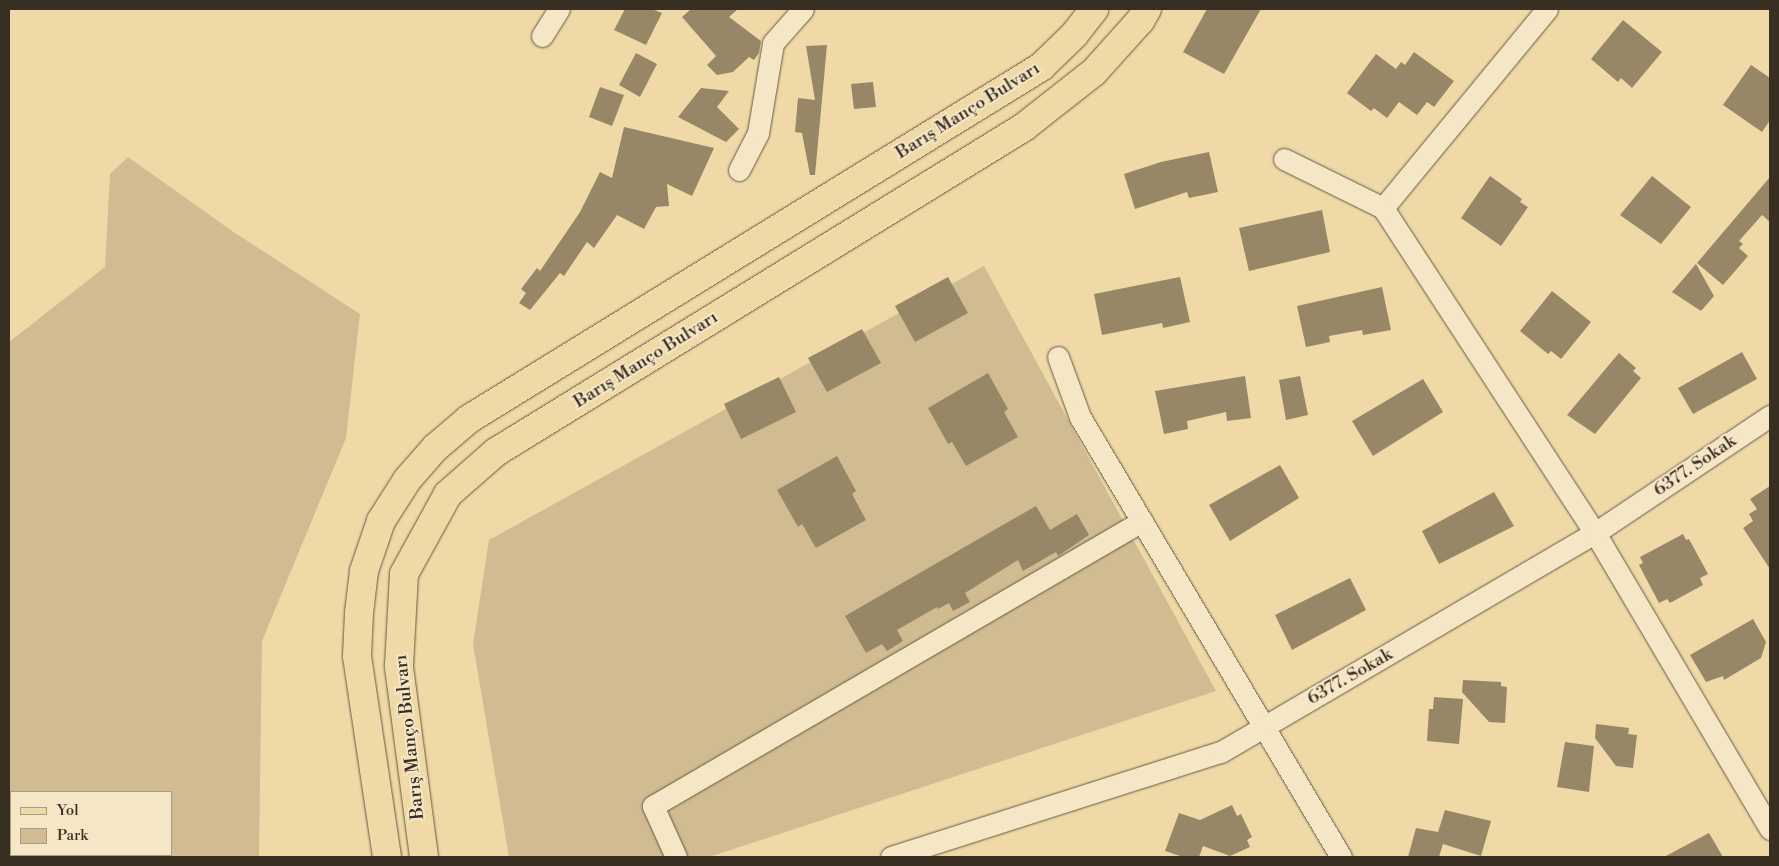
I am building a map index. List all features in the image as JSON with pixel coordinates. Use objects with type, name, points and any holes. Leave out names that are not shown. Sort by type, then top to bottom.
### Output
[{"type":"main road","name":"Barış Manço Bulvarı","points":[[387,857],[357,656],[359,613],[364,570],[381,521],[407,480],[435,448],[469,419],[1041,67],[1074,36],[1094,9]]},
{"type":"main road","name":"Barış Manço Bulvarı","points":[[424,857],[399,666],[404,574],[448,494],[496,452],[1024,127],[1094,72],[1140,21],[1147,9]]},
{"type":"street","points":[[542,36],[559,9]]},
{"type":"street","points":[[739,170],[758,133],[773,43],[803,9]]},
{"type":"street","points":[[1382,208],[1547,9]]},
{"type":"street","points":[[1284,159],[1382,208],[1595,533],[1770,829]]},
{"type":"street","points":[[1058,357],[1080,417],[1341,857]]},
{"type":"street","name":"6377. Sokak","points":[[891,857],[1221,752],[1595,533],[1770,417]]},
{"type":"street","points":[[676,857],[653,806],[1142,521]]},
{"type":"green space","points":[[128,157],[232,231],[360,314],[346,438],[262,641],[259,857],[9,857],[9,342],[105,267],[110,174]]},
{"type":"green space","points":[[984,266],[1216,691],[709,857],[509,857],[473,644],[489,540]]},
{"type":"building","points":[[625,9],[652,9],[662,13],[646,45],[614,30]]},
{"type":"building","points":[[691,9],[738,9],[729,17],[761,41],[759,53],[754,60],[749,57],[733,72],[717,75],[707,65],[716,56],[682,17]]},
{"type":"building","points":[[1207,9],[1261,9],[1224,74],[1183,52]]},
{"type":"building","points":[[1623,20],[1662,52],[1632,88],[1621,78],[1618,82],[1591,59]]},
{"type":"building","points":[[827,45],[815,175],[810,175],[802,133],[795,132],[798,98],[815,100],[806,46]]},
{"type":"building","points":[[1414,52],[1454,81],[1434,107],[1427,102],[1417,115],[1399,102],[1387,118],[1374,108],[1371,111],[1347,93],[1376,54],[1396,69],[1401,62],[1405,65]]},
{"type":"building","points":[[636,53],[657,64],[640,97],[619,85]]},
{"type":"building","points":[[1751,65],[1770,78],[1770,120],[1762,132],[1723,105]]},
{"type":"building","points":[[873,82],[876,107],[854,109],[851,84]]},
{"type":"building","points":[[600,87],[624,95],[612,126],[589,117]]},
{"type":"building","points":[[701,88],[729,91],[717,107],[739,129],[726,142],[678,117]]},
{"type":"building","points":[[624,127],[714,148],[692,196],[667,184],[669,206],[656,207],[644,229],[617,215],[594,248],[587,242],[564,276],[560,273],[530,310],[519,303],[526,293],[521,289],[537,268],[540,271],[580,212],[600,172],[612,178]]},
{"type":"building","points":[[1209,152],[1218,192],[1189,198],[1187,192],[1135,209],[1124,174],[1161,162]]},
{"type":"building","points":[[1490,176],[1522,199],[1520,202],[1528,207],[1501,246],[1461,218]]},
{"type":"building","points":[[1652,176],[1691,207],[1661,244],[1620,215]]},
{"type":"building","points":[[1770,177],[1770,222],[1762,215],[1739,241],[1743,244],[1739,248],[1748,256],[1723,285],[1697,263]]},
{"type":"building","points":[[1322,210],[1330,252],[1249,271],[1239,228]]},
{"type":"building","points":[[1696,264],[1714,296],[1701,311],[1672,292]]},
{"type":"building","points":[[948,277],[968,313],[915,342],[895,306]]},
{"type":"building","points":[[1180,277],[1190,322],[1163,328],[1162,323],[1102,335],[1094,294]]},
{"type":"building","points":[[1382,287],[1391,330],[1363,335],[1362,330],[1329,336],[1330,342],[1306,347],[1297,306]]},
{"type":"building","points":[[1552,291],[1591,322],[1561,359],[1551,351],[1548,354],[1520,331]]},
{"type":"building","points":[[862,329],[881,363],[827,392],[808,358]]},
{"type":"building","points":[[1742,352],[1757,379],[1693,414],[1678,388]]},
{"type":"building","points":[[1619,353],[1636,368],[1633,371],[1641,378],[1595,434],[1567,415]]},
{"type":"building","points":[[988,373],[1008,409],[1004,412],[1018,437],[966,466],[952,442],[948,444],[928,408]]},
{"type":"building","points":[[1245,376],[1251,418],[1227,421],[1226,412],[1187,421],[1188,429],[1164,434],[1155,391]]},
{"type":"building","points":[[1300,376],[1308,415],[1286,420],[1279,380]]},
{"type":"building","points":[[779,377],[796,412],[741,439],[724,404]]},
{"type":"building","points":[[1423,379],[1443,412],[1373,456],[1352,421]]},
{"type":"building","points":[[837,456],[856,491],[852,494],[866,520],[816,548],[802,524],[798,527],[777,490]]},
{"type":"building","points":[[1280,465],[1299,498],[1230,541],[1209,505]]},
{"type":"building","points":[[1770,486],[1770,569],[1743,528],[1753,521],[1749,514],[1757,509],[1750,499]]},
{"type":"building","points":[[1494,492],[1514,526],[1439,564],[1422,531]]},
{"type":"building","points":[[1036,506],[1050,530],[1077,514],[1089,535],[1058,556],[1056,552],[1023,571],[1018,560],[965,593],[970,602],[953,611],[949,603],[938,609],[937,607],[897,630],[903,641],[887,651],[882,644],[866,653],[845,616]]},
{"type":"building","points":[[1683,534],[1686,540],[1689,539],[1708,574],[1700,578],[1703,585],[1670,603],[1667,599],[1659,603],[1639,565],[1643,563],[1640,557]]},
{"type":"building","points":[[1350,578],[1366,610],[1292,650],[1275,615]]},
{"type":"building","points":[[1753,619],[1766,642],[1761,658],[1724,680],[1723,676],[1706,682],[1690,655]]},
{"type":"building","points":[[1463,680],[1501,682],[1501,686],[1507,687],[1505,723],[1489,722],[1462,692]]},
{"type":"building","points":[[1434,697],[1463,699],[1459,744],[1427,741],[1429,709],[1433,709]]},
{"type":"building","points":[[1596,724],[1629,728],[1628,734],[1637,735],[1633,768],[1616,766],[1595,738]]},
{"type":"building","points":[[1565,742],[1594,746],[1589,792],[1557,787]]},
{"type":"building","points":[[1232,805],[1237,816],[1241,814],[1252,837],[1247,840],[1250,847],[1230,856],[1203,846],[1199,857],[1183,857],[1165,851],[1179,813],[1200,820]]},
{"type":"building","points":[[1445,810],[1491,821],[1481,856],[1443,844],[1439,857],[1408,857],[1416,828],[1438,832]]},
{"type":"building","points":[[1709,833],[1723,857],[1664,857]]}]
